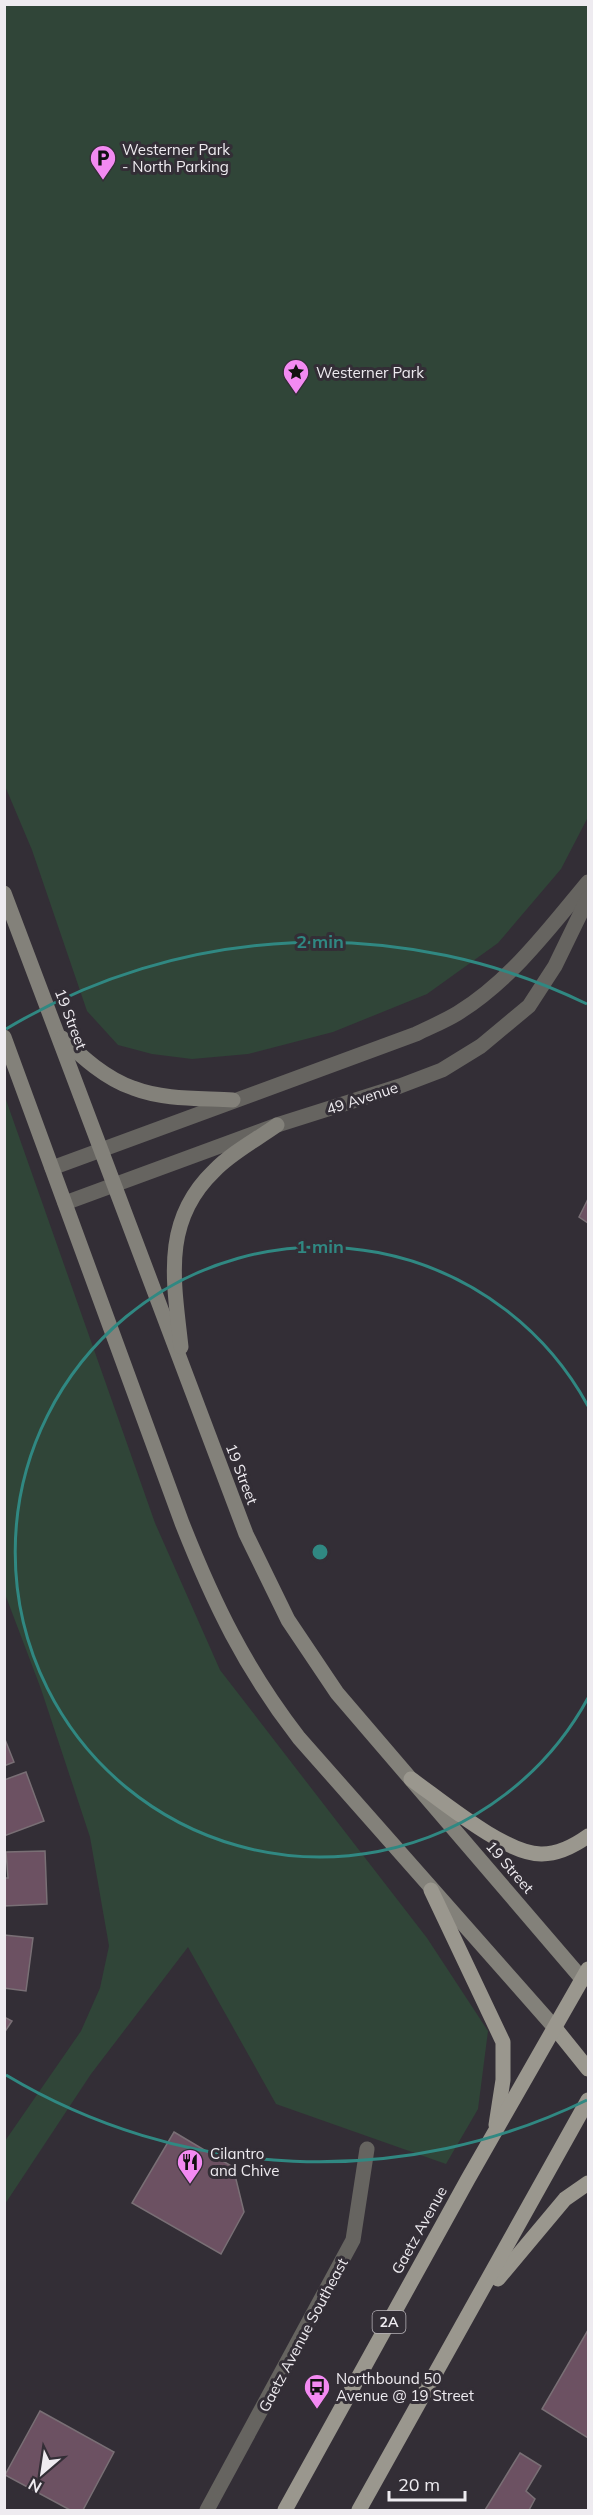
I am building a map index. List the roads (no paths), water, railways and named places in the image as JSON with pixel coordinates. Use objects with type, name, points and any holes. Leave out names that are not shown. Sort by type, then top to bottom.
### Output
[{"type":"main road","name":"19 Street","points":[[4,893],[246,1534],[288,1620],[337,1693],[587,1979]]},
{"type":"main road","points":[[58,1034],[92,1063],[132,1088],[167,1096],[233,1100]]},
{"type":"main road","points":[[4,1037],[182,1523],[210,1592],[242,1656],[277,1710],[299,1738],[555,2028],[588,2069]]},
{"type":"main road","points":[[184,1371],[173,1270],[177,1231],[190,1202],[210,1174],[277,1125]]},
{"type":"main road","points":[[411,1779],[489,1834],[528,1852],[540,1854],[560,1852],[588,1836]]},
{"type":"main road","points":[[431,1890],[503,2042],[503,2080],[494,2134]]},
{"type":"main road","name":"Gaetz Avenue","points":[[285,2511],[494,2134],[555,2028],[587,1979]]},
{"type":"main road","points":[[359,2511],[588,2100]]},
{"type":"main road","points":[[478,2301],[565,2199],[588,2183]]},
{"type":"street","points":[[52,1168],[416,1034],[457,1013],[494,987],[524,959],[588,882]]},
{"type":"street","name":"49 Avenue","points":[[65,1203],[277,1125],[400,1086],[442,1070],[481,1046],[529,1006],[555,966],[588,898]]},
{"type":"street","name":"Gaetz Avenue Southeast","points":[[207,2511],[353,2240],[367,2149]]},
{"type":"place","name":"Westerner Park - North Parking","points":[[103,181]]},
{"type":"place","name":"Westerner Park","points":[[296,395]]},
{"type":"place","name":"Cilantro and Chive","points":[[190,2185]]},
{"type":"place","name":"Northbound 50 Avenue @ 19 Street","points":[[317,2410]]}]
